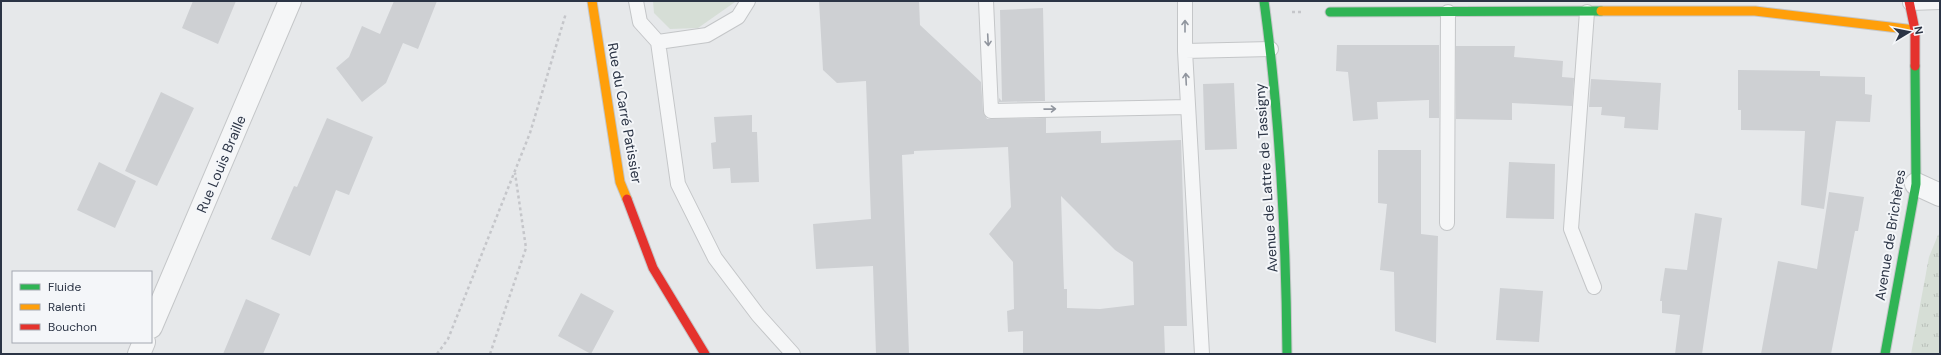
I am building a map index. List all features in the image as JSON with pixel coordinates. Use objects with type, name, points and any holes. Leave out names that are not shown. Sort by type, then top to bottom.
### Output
[{"type":"street","name":"Rue Louis Braille","points":[[152,325],[290,1]]},
{"type":"street","name":"Rue du Carré Patissier","points":[[592,1],[620,182],[653,268],[705,354]]},
{"type":"street","name":"Avenue de Lattre de Tassigny","points":[[1264,1],[1271,49],[1286,242],[1287,354]]},
{"type":"street","name":"Avenue de Brichères","points":[[1885,354],[1916,184],[1915,30],[1910,2]]},
{"type":"street","points":[[1330,12],[1755,12],[1915,30]]},
{"type":"street","points":[[1916,184],[1940,195]]},
{"type":"street","points":[[139,354],[144,343]]},
{"type":"lane","points":[[636,1],[640,22],[658,42],[678,184],[714,258],[758,315],[793,354]]},
{"type":"lane","points":[[658,42],[707,35],[738,16],[748,1]]},
{"type":"lane","points":[[986,1],[991,111],[1188,107]]},
{"type":"lane","points":[[1185,1],[1184,51],[1202,354]]},
{"type":"lane","points":[[1910,2],[1940,2]]},
{"type":"lane","points":[[1447,223],[1448,12]]},
{"type":"lane","points":[[1587,12],[1570,229],[1594,287]]},
{"type":"lane","points":[[1184,51],[1271,49]]},
{"type":"path","points":[[437,354],[448,339],[530,133],[567,8]]},
{"type":"path","points":[[1266,12],[1330,12]]},
{"type":"path","points":[[490,354],[526,248],[514,173]]},
{"type":"green space","points":[[653,1],[735,2],[698,28],[670,29],[654,13]]},
{"type":"green space","points":[[1940,234],[1940,354],[1911,354],[1929,257],[1938,235]]},
{"type":"building","points":[[193,1],[236,1],[218,44],[182,28]]},
{"type":"building","points":[[394,1],[437,1],[418,49],[403,43],[386,83],[362,102],[336,68],[349,57],[362,26],[380,34]]},
{"type":"building","points":[[819,1],[919,1],[920,25],[981,82],[983,111],[987,119],[1046,118],[1046,133],[1101,131],[1101,143],[1181,140],[1187,326],[1164,326],[1165,354],[1023,354],[1023,331],[1008,332],[1007,311],[1014,309],[1013,262],[989,234],[1011,207],[1008,147],[914,151],[914,154],[902,155],[909,354],[876,354],[873,266],[816,269],[813,224],[871,219],[866,81],[837,83],[823,70]],"holes":[[[1061,196],[1115,250],[1133,262],[1134,305],[1100,309],[1067,308],[1067,289],[1064,289]]]},
{"type":"building","points":[[1043,8],[1045,101],[999,102],[999,98],[1002,101],[1000,10]]},
{"type":"building","points":[[1337,45],[1439,45],[1439,118],[1429,118],[1429,100],[1377,102],[1378,119],[1353,121],[1348,72],[1336,71]]},
{"type":"building","points":[[1456,46],[1515,46],[1514,57],[1563,61],[1562,77],[1574,78],[1572,106],[1512,103],[1512,120],[1456,119]]},
{"type":"building","points":[[1738,70],[1820,71],[1820,76],[1865,77],[1865,94],[1872,95],[1870,122],[1836,121],[1824,209],[1801,205],[1805,131],[1741,130],[1741,110],[1738,110]]},
{"type":"building","points":[[1591,79],[1661,83],[1658,130],[1624,128],[1625,117],[1601,115],[1602,107],[1589,107]]},
{"type":"building","points":[[1234,83],[1237,149],[1205,150],[1203,84]]},
{"type":"building","points":[[161,92],[194,108],[157,186],[125,171]]},
{"type":"building","points":[[752,115],[752,132],[757,132],[759,182],[731,183],[730,168],[713,169],[711,143],[716,142],[714,117]]},
{"type":"building","points":[[327,118],[373,137],[349,195],[336,190],[310,256],[271,239],[294,186],[297,187]]},
{"type":"building","points":[[1378,150],[1421,150],[1421,234],[1438,236],[1436,343],[1395,331],[1394,272],[1380,270],[1387,204],[1378,203]]},
{"type":"building","points":[[99,162],[136,181],[115,228],[77,210]]},
{"type":"building","points":[[1509,162],[1555,164],[1554,219],[1506,218]]},
{"type":"building","points":[[1829,192],[1864,197],[1858,231],[1855,231],[1831,354],[1761,354],[1778,261],[1817,269]]},
{"type":"building","points":[[1695,213],[1722,218],[1702,354],[1675,354],[1680,315],[1662,313],[1662,301],[1660,301],[1665,268],[1687,270]]},
{"type":"building","points":[[1500,288],[1543,291],[1539,342],[1496,340]]},
{"type":"building","points":[[581,293],[614,311],[591,354],[558,336]]},
{"type":"building","points":[[246,299],[280,314],[263,354],[223,354]]},
{"type":"traffic: fast","points":[[1264,1],[1270,45],[1284,221],[1287,354]]},
{"type":"traffic: fast","points":[[1330,12],[1601,11]]},
{"type":"traffic: fast","points":[[1885,354],[1916,184],[1915,66]]},
{"type":"traffic: slow","points":[[592,1],[620,182],[627,199]]},
{"type":"traffic: slow","points":[[1601,11],[1755,11],[1915,30]]},
{"type":"traffic: jam","points":[[1909,1],[1915,30],[1915,66]]},
{"type":"traffic: jam","points":[[627,199],[653,268],[705,354]]}]
